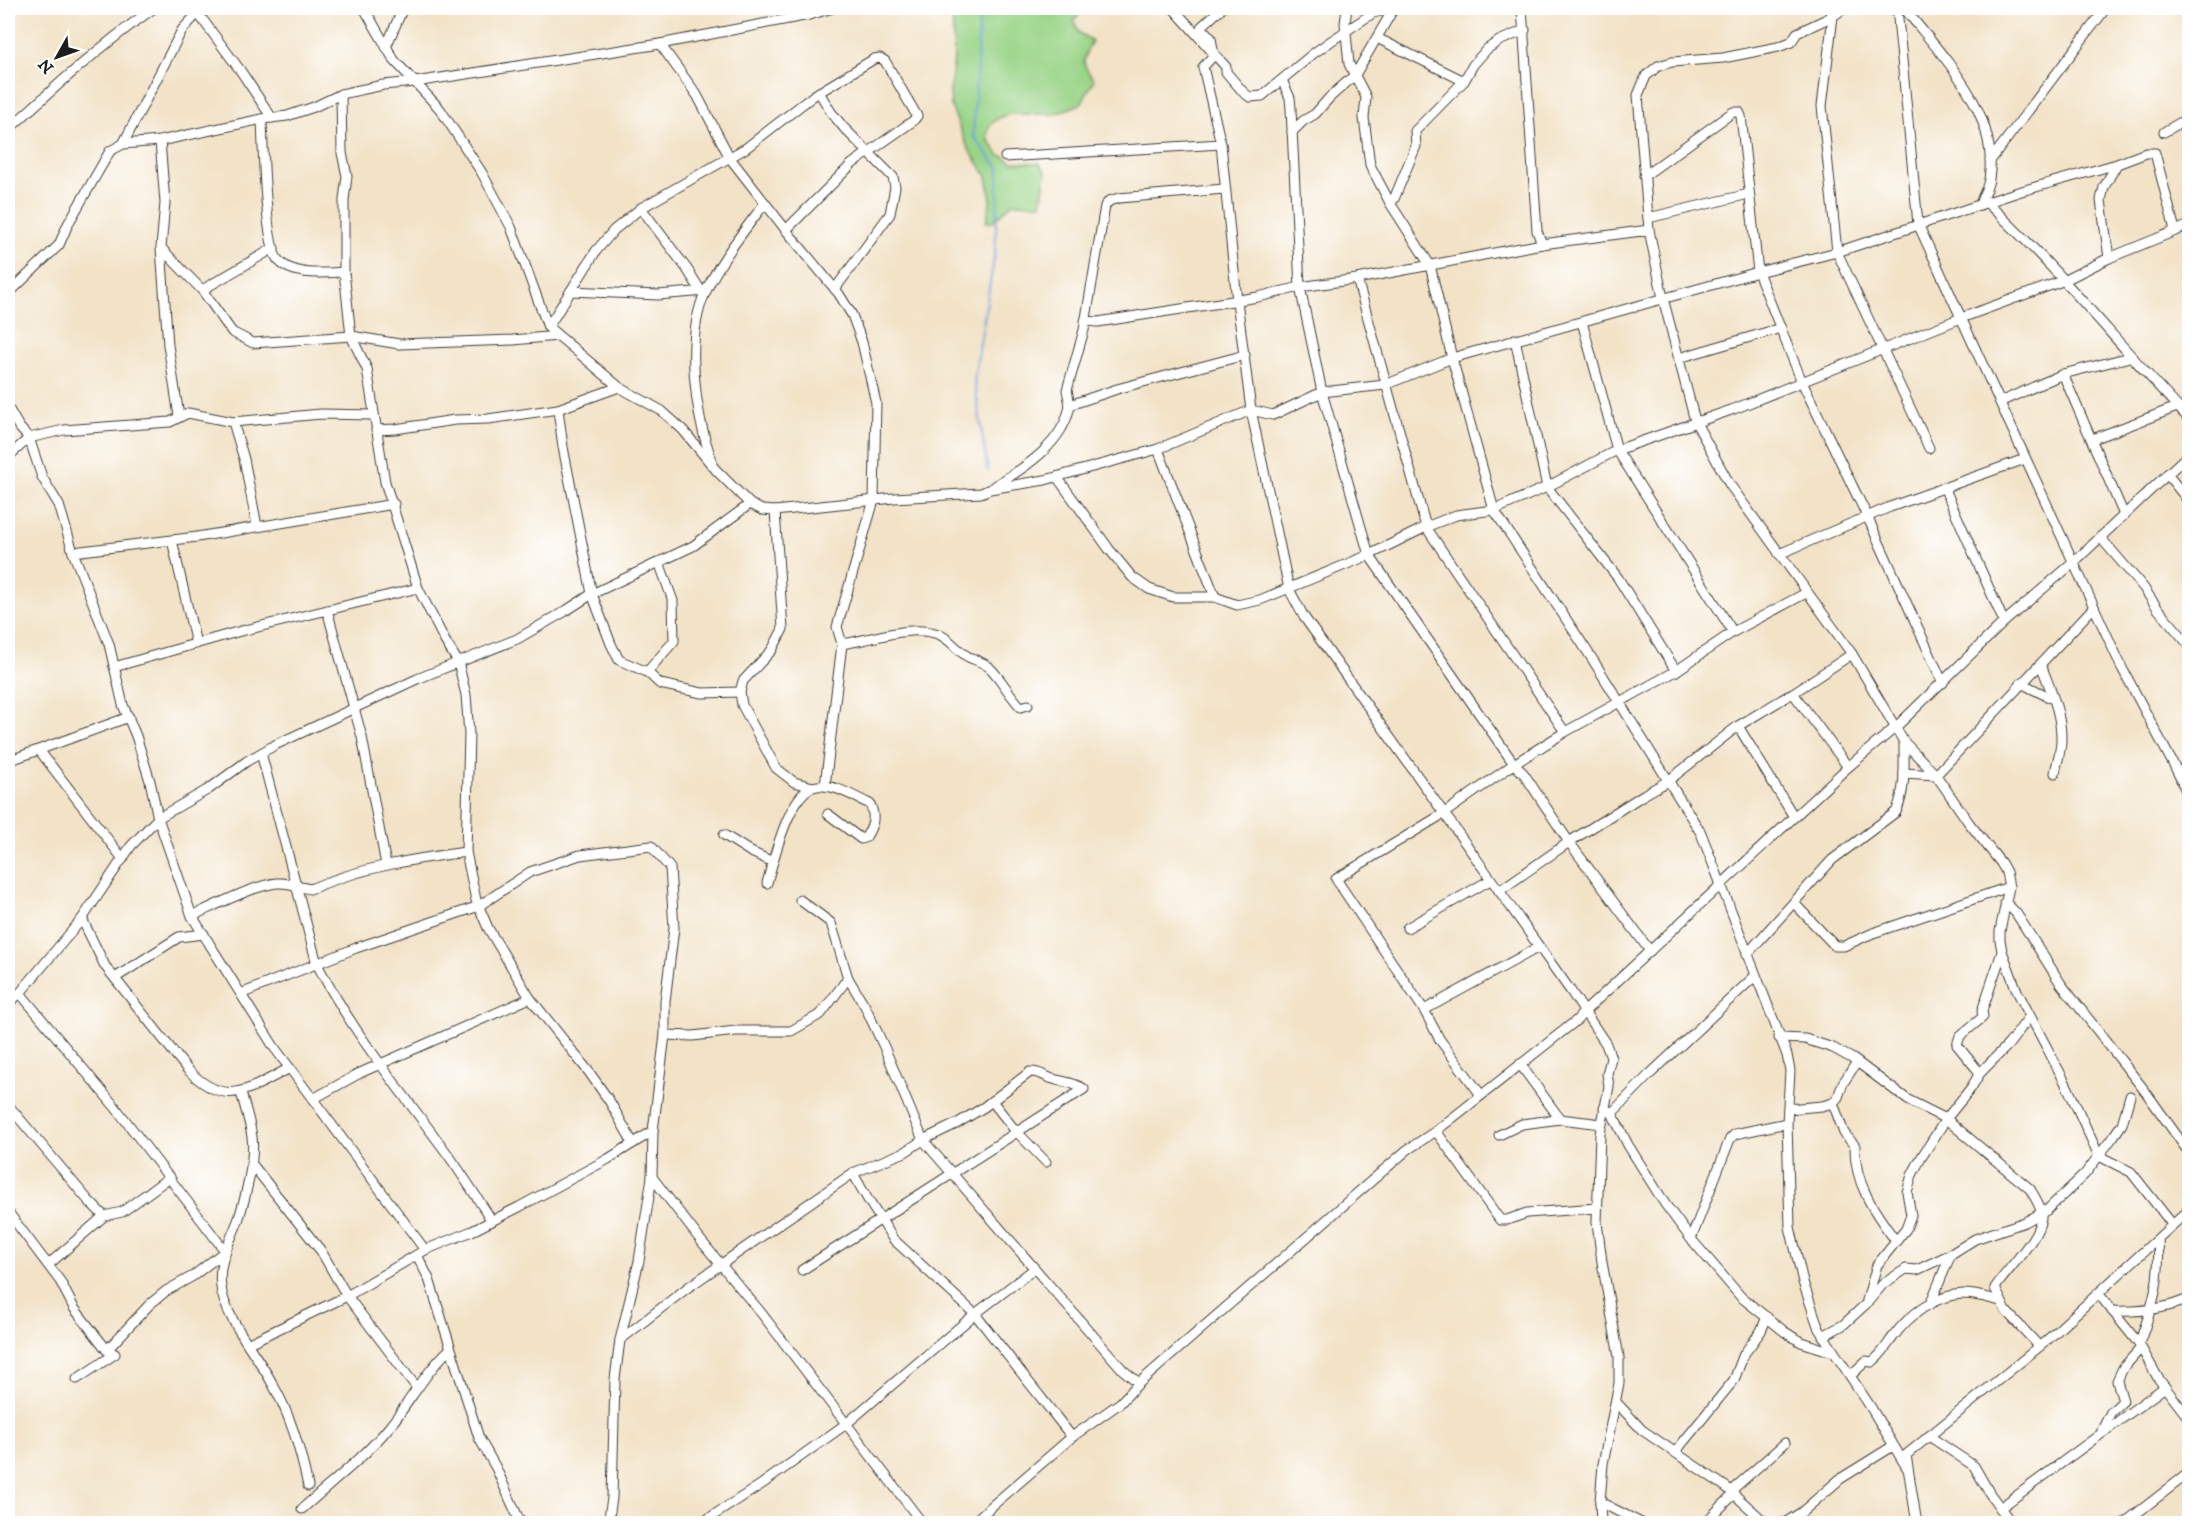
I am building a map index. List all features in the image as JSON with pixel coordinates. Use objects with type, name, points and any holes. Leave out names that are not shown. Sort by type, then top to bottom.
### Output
[{"type":"street","points":[[8,130],[60,81],[116,34],[154,8]]},
{"type":"street","points":[[364,8],[394,60],[440,110],[482,173],[511,227],[548,327],[619,387],[662,411],[683,429],[716,470],[750,504],[762,510],[775,511],[874,500],[981,493],[1017,472],[1041,454],[1068,417],[1070,405],[1067,390],[1079,351],[1105,206],[1109,201],[1119,198],[1224,189]]},
{"type":"street","points":[[386,47],[403,8]]},
{"type":"street","points":[[8,294],[58,245],[110,151],[123,144],[160,141],[287,116],[314,107],[341,94],[383,85],[416,82],[660,44],[809,15],[833,8]]},
{"type":"street","points":[[1173,8],[1226,67],[1226,72],[1244,93],[1250,97],[1262,96],[1314,52],[1373,13],[1394,8]]},
{"type":"street","points":[[1214,55],[1211,38],[1201,27],[1222,8]]},
{"type":"street","points":[[1347,8],[1346,31],[1349,64],[1366,97],[1364,118],[1370,165],[1390,202],[1430,265],[1452,358],[1494,510],[1620,702],[1701,833],[1787,1055],[1790,1071],[1787,1123],[1790,1227],[1803,1282],[1823,1336],[1907,1468]]},
{"type":"street","points":[[1292,132],[1303,121],[1315,114],[1355,75],[1394,8]]},
{"type":"street","points":[[1522,8],[1537,231],[1542,244]]},
{"type":"street","points":[[1845,8],[1832,12],[1797,33],[1791,42],[1778,47],[1723,58],[1672,62],[1651,70],[1641,84],[1638,95],[1649,230],[1662,298],[1678,358],[1695,421],[1730,485],[1852,654],[1904,742],[1936,775],[1969,823],[2001,863],[2006,872],[2008,887],[2000,931],[2002,951],[2017,992],[2067,1086],[2099,1156],[2131,1172],[2172,1224]]},
{"type":"street","points":[[1898,8],[1918,224],[2122,668],[2190,800]]},
{"type":"street","points":[[1904,8],[1958,74],[1971,97],[1988,138],[1989,181],[1984,204]]},
{"type":"street","points":[[1990,161],[2106,8]]},
{"type":"street","points":[[123,144],[182,30],[195,11],[240,70],[267,119],[270,239],[278,259],[291,268],[310,273],[344,272]]},
{"type":"street","points":[[1832,12],[1822,106],[1837,252],[1929,448]]},
{"type":"street","points":[[1390,202],[1394,199],[1416,146],[1415,131],[1464,81],[1473,65],[1487,49],[1525,30]]},
{"type":"street","points":[[1377,38],[1464,81]]},
{"type":"street","points":[[660,44],[698,95],[730,158],[835,289],[852,315],[862,342],[876,403],[874,500],[837,627],[842,644],[825,786]]},
{"type":"street","points":[[1214,55],[1203,67],[1221,144],[1224,189],[1251,410],[1289,589],[1304,617],[1606,1044],[1611,1058],[1607,1074],[1608,1111],[1602,1124],[1597,1208],[1602,1262],[1620,1357],[1616,1401],[1603,1464],[1601,1524]]},
{"type":"street","points":[[548,327],[596,251],[614,230],[641,208],[746,148],[819,92],[874,59],[880,58],[885,61],[917,116],[870,154],[852,164],[786,230]]},
{"type":"street","points":[[1282,80],[1290,99],[1300,287],[1322,392],[1369,555],[1514,764],[1529,781],[1569,842],[1650,951]]},
{"type":"street","points":[[819,92],[844,128],[893,177],[895,187],[891,214],[835,289]]},
{"type":"street","points":[[341,94],[342,153],[347,176],[344,200],[344,272],[351,336],[367,369],[385,482],[394,504],[418,588],[458,662],[466,695],[469,734],[466,852],[479,906],[488,928],[530,998],[589,1072],[610,1102],[633,1143]]},
{"type":"street","points":[[1644,176],[1733,112],[1739,112],[1758,272],[1802,382],[1867,516],[1943,683]]},
{"type":"street","points":[[2164,132],[2190,117]]},
{"type":"street","points":[[160,141],[165,203],[161,248],[168,345],[179,416]]},
{"type":"street","points":[[1005,157],[1221,144]]},
{"type":"street","points":[[990,489],[1057,477],[1158,449],[1251,410],[1273,416],[1322,392],[1385,385],[1452,358],[1662,298],[1837,252],[1918,224],[2117,164],[2146,153],[2155,153],[2175,230]]},
{"type":"street","points":[[2109,258],[2101,200],[2104,187],[2117,164]]},
{"type":"street","points":[[1648,218],[1749,194]]},
{"type":"street","points":[[716,470],[708,449],[699,411],[695,369],[695,322],[704,291],[765,203]]},
{"type":"street","points":[[1984,204],[2024,236],[2065,280],[2130,357],[2190,420]]},
{"type":"street","points":[[641,208],[704,291]]},
{"type":"street","points":[[1057,477],[1132,577],[1149,589],[1173,597],[1215,597],[1236,605],[1260,600],[1369,555],[1426,526],[1456,515],[1494,510],[1547,487],[1617,450],[1734,409],[1961,318],[2065,280],[2109,258],[2190,225]]},
{"type":"street","points":[[1085,321],[1098,322],[1237,301],[1300,287],[1357,279],[1542,244],[1649,230]]},
{"type":"street","points":[[161,248],[202,290],[232,332],[253,343],[351,336],[399,344],[558,336]]},
{"type":"street","points":[[202,290],[274,248]]},
{"type":"street","points":[[1357,279],[1426,526],[1565,732]]},
{"type":"street","points":[[571,291],[658,295],[704,291]]},
{"type":"street","points":[[1582,322],[1617,450],[1733,632]]},
{"type":"street","points":[[1678,358],[1780,328]]},
{"type":"street","points":[[1515,339],[1547,487],[1618,578],[1676,671]]},
{"type":"street","points":[[1070,405],[1117,389],[1245,355]]},
{"type":"street","points":[[2000,402],[2063,374],[2130,357]]},
{"type":"street","points":[[2063,374],[2124,515]]},
{"type":"street","points":[[376,430],[558,410],[619,387]]},
{"type":"street","points":[[2093,440],[2177,407]]},
{"type":"street","points":[[8,408],[19,427],[29,438],[42,477],[59,505],[73,552],[109,644],[123,705],[150,781],[158,818],[192,916],[243,993],[274,1047],[314,1099],[421,1253],[479,1438],[496,1467],[521,1524]]},
{"type":"street","points":[[558,410],[565,458],[592,594],[610,644],[619,660],[647,672],[660,684],[702,693],[740,692]]},
{"type":"street","points":[[8,458],[29,438],[64,430],[170,422],[188,413],[233,422],[321,414],[373,415]]},
{"type":"street","points":[[233,422],[244,459],[257,526]]},
{"type":"street","points":[[1158,449],[1215,597]]},
{"type":"street","points":[[971,1524],[1072,1437],[1120,1403],[1139,1383],[1407,1150],[1436,1131],[1577,1020],[1848,767],[1896,727],[2004,622],[2073,563],[2190,453]]},
{"type":"street","points":[[1779,554],[1867,516],[2025,459]]},
{"type":"street","points":[[2167,474],[2190,503]]},
{"type":"street","points":[[1944,488],[2004,622]]},
{"type":"street","points":[[73,552],[315,519],[394,504]]},
{"type":"street","points":[[8,1004],[20,993],[82,919],[131,846],[158,818],[209,789],[261,753],[354,708],[458,662],[517,639],[592,594],[693,546],[750,504]]},
{"type":"street","points":[[775,511],[783,629],[772,650],[743,681],[740,692],[742,705],[776,768],[794,782],[813,787],[825,786],[870,804],[874,813],[873,826],[866,837],[861,839],[828,814]]},
{"type":"street","points":[[2100,537],[2190,646]]},
{"type":"street","points":[[172,540],[196,644]]},
{"type":"street","points":[[647,672],[674,641],[673,601],[659,562]]},
{"type":"street","points":[[114,667],[418,588]]},
{"type":"street","points":[[1481,1095],[1440,1040],[1424,1010],[1336,879],[1443,814],[1514,764],[1565,732],[1676,671],[1733,632],[1806,593]]},
{"type":"street","points":[[1936,775],[2094,607]]},
{"type":"street","points":[[327,610],[362,737],[386,865]]},
{"type":"street","points":[[842,644],[865,641],[900,631],[938,634],[967,657],[989,667],[1021,707],[1028,705]]},
{"type":"street","points":[[1499,891],[1569,842],[1668,781],[1738,726],[1852,654]]},
{"type":"street","points":[[2041,665],[2061,732],[2055,773]]},
{"type":"street","points":[[2021,683],[2053,699]]},
{"type":"street","points":[[1793,693],[1848,767]]},
{"type":"street","points":[[8,761],[129,717]]},
{"type":"street","points":[[1738,726],[1794,818]]},
{"type":"street","points":[[1747,954],[1832,860],[1896,812],[1901,801],[1904,742]]},
{"type":"street","points":[[39,750],[123,859]]},
{"type":"street","points":[[261,753],[317,964],[333,994],[380,1064],[451,1158],[492,1221]]},
{"type":"street","points":[[2178,773],[2190,764]]},
{"type":"street","points":[[1904,773],[1936,775]]},
{"type":"street","points":[[767,883],[784,825],[791,811],[807,790],[813,787]]},
{"type":"street","points":[[724,835],[751,852],[773,862]]},
{"type":"street","points":[[243,993],[391,935],[479,906],[530,872],[580,855],[651,846],[670,868],[674,928],[665,1001],[665,1035],[653,1131],[652,1177],[639,1261],[620,1340],[615,1379],[612,1498],[608,1524]]},
{"type":"street","points":[[192,916],[230,898],[276,883],[296,884],[310,889],[338,878],[386,865],[466,852]]},
{"type":"street","points":[[1407,928],[1490,880]]},
{"type":"street","points":[[1794,903],[1835,946],[1844,946],[1872,933],[2008,887]]},
{"type":"street","points":[[800,900],[831,924],[848,978],[865,1006],[885,1049],[923,1140],[1123,1370],[1139,1383]]},
{"type":"street","points":[[2006,902],[2016,913],[2061,984],[2145,1091],[2190,1154]]},
{"type":"street","points":[[82,919],[105,966],[200,1083],[230,1094],[242,1093],[290,1068]]},
{"type":"street","points":[[115,978],[179,938],[204,934]]},
{"type":"street","points":[[1424,1010],[1539,947]]},
{"type":"street","points":[[1980,1073],[1957,1045],[1960,1036],[1983,1017],[1982,1011],[2002,951]]},
{"type":"street","points":[[1608,1111],[1755,976]]},
{"type":"street","points":[[665,1035],[693,1036],[736,1031],[791,1031],[821,1014],[848,978]]},
{"type":"street","points":[[20,993],[102,1090],[225,1251]]},
{"type":"street","points":[[314,1099],[380,1064],[530,998]]},
{"type":"street","points":[[1866,1304],[1877,1265],[1906,1229],[1911,1215],[1907,1192],[1912,1175],[1946,1119],[1980,1073],[2009,1044],[2029,1017]]},
{"type":"street","points":[[1779,1038],[1805,1039],[1833,1048],[1857,1062],[1908,1100],[1946,1119],[2030,1189],[2038,1202],[2041,1213],[2039,1226],[1995,1288],[2000,1302],[2039,1346]]},
{"type":"street","points":[[1788,1109],[1833,1103],[1857,1062]]},
{"type":"street","points":[[1520,1064],[1560,1119]]},
{"type":"street","points":[[620,1340],[687,1288],[853,1173],[905,1152],[958,1122],[992,1101],[1030,1072],[1035,1071],[1048,1077],[1072,1082],[1084,1089],[802,1270]]},
{"type":"street","points":[[242,1093],[252,1139],[251,1163],[239,1218],[225,1251],[220,1277],[221,1290],[231,1315],[273,1384],[289,1416],[298,1440],[308,1486]]},
{"type":"street","points":[[1823,1336],[1843,1325],[1883,1284],[1906,1269],[1917,1270],[1951,1254],[1975,1239],[2025,1222],[2048,1210],[2085,1174],[2099,1156],[2122,1124],[2130,1096]]},
{"type":"street","points":[[992,1101],[1017,1132],[1046,1162]]},
{"type":"street","points":[[1833,1103],[1844,1133],[1855,1146],[1855,1163],[1862,1188],[1875,1214],[1896,1240]]},
{"type":"street","points":[[8,1105],[104,1216]]},
{"type":"street","points":[[1608,1111],[1665,1204],[1691,1239],[1741,1296],[1801,1342],[1833,1352]]},
{"type":"street","points":[[1499,1135],[1521,1124],[1560,1119],[1602,1124]]},
{"type":"street","points":[[1691,1239],[1730,1139],[1735,1134],[1787,1123]]},
{"type":"street","points":[[249,1343],[346,1296],[421,1253],[492,1221],[653,1131]]},
{"type":"street","points":[[1436,1131],[1500,1220],[1527,1213],[1597,1208]]},
{"type":"street","points":[[251,1163],[321,1251],[346,1296],[417,1388]]},
{"type":"street","points":[[853,1173],[893,1239],[975,1314],[1072,1437]]},
{"type":"street","points":[[48,1265],[104,1216],[122,1212],[170,1177]]},
{"type":"street","points":[[652,1177],[923,1524]]},
{"type":"street","points":[[1917,1524],[1906,1455],[2039,1346],[2190,1209]]},
{"type":"street","points":[[8,1212],[60,1281],[74,1308],[107,1350],[115,1354],[77,1379]]},
{"type":"street","points":[[2101,1432],[2111,1412],[2123,1401],[2117,1381],[2123,1368],[2140,1347],[2152,1309],[2160,1262],[2158,1239]]},
{"type":"street","points":[[107,1350],[126,1327],[166,1291],[193,1276],[225,1251]]},
{"type":"street","points":[[1931,1302],[1951,1254]]},
{"type":"street","points":[[700,1524],[762,1484],[846,1424],[975,1314],[1034,1269]]},
{"type":"street","points":[[2098,1293],[2140,1347],[2165,1387],[2190,1420]]},
{"type":"street","points":[[1850,1376],[1866,1361],[1872,1362],[1881,1355],[1893,1336],[1914,1314],[1931,1302],[1962,1294],[2000,1302]]},
{"type":"street","points":[[2112,1311],[2175,1306],[2190,1298]]},
{"type":"street","points":[[1676,1451],[1734,1380],[1744,1354],[1761,1331],[1767,1317]]},
{"type":"street","points":[[302,1509],[390,1427],[436,1361],[450,1349]]},
{"type":"street","points":[[2000,1508],[2165,1387]]},
{"type":"street","points":[[1616,1401],[1642,1430],[1676,1451],[1732,1492],[1767,1524]]},
{"type":"street","points":[[1929,1436],[1974,1466],[2012,1524]]},
{"type":"street","points":[[1704,1524],[1732,1492],[1785,1443]]},
{"type":"street","points":[[1783,1524],[1802,1512],[1840,1479],[1894,1448],[1921,1445]]},
{"type":"street","points":[[2122,1524],[2190,1472]]},
{"type":"street","points":[[1600,1502],[1643,1524]]},
{"type":"green space","points":[[952,8],[1085,8],[1074,20],[1078,32],[1092,41],[1084,61],[1086,69],[1094,80],[1081,104],[1055,114],[1009,114],[997,119],[989,126],[987,137],[999,155],[1012,162],[1039,163],[1046,172],[1041,204],[1013,203],[992,222],[986,222],[991,199],[987,176],[968,148],[951,106],[950,90],[954,58]]},
{"type":"waterway","points":[[980,8],[973,136],[999,168],[995,252],[974,380],[988,471]]}]
